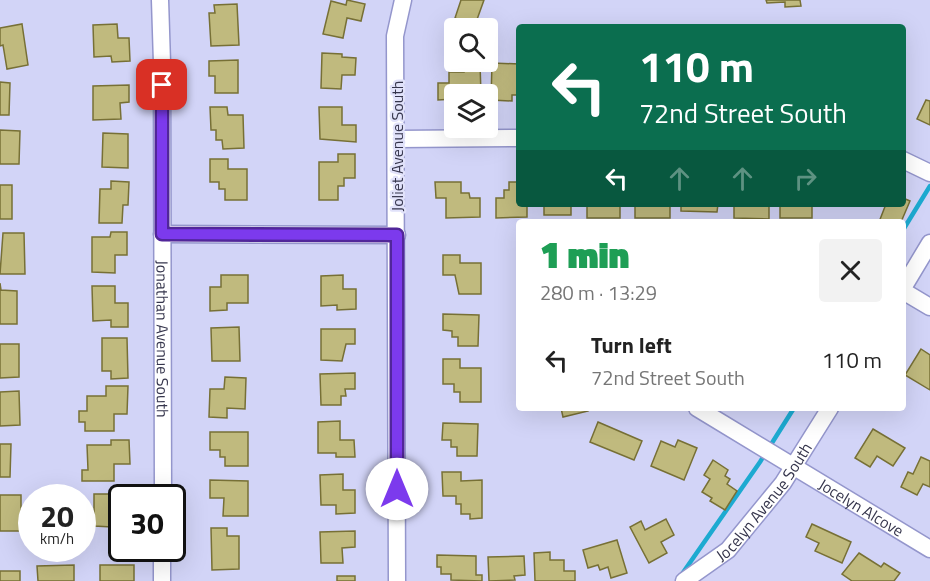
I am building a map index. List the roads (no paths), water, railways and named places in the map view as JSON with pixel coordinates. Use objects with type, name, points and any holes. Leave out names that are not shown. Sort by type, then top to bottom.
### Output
[{"type":"street","name":"Jonathan Avenue South","points":[[160,0],[163,484]]},
{"type":"street","name":"Joliet Avenue South","points":[[397,581],[398,139],[395,36],[403,0]]},
{"type":"street","points":[[398,139],[516,138]]},
{"type":"street","points":[[906,161],[930,173]]},
{"type":"street","points":[[162,234],[397,235]]},
{"type":"street","points":[[906,284],[930,243]]},
{"type":"street","points":[[906,291],[930,307]]},
{"type":"street","name":"Jocelyn Alcove","points":[[702,411],[930,549]]},
{"type":"street","name":"Jocelyn Avenue South","points":[[684,581],[728,550],[794,466],[828,411]]},
{"type":"street","points":[[162,562],[162,581]]},
{"type":"waterway","points":[[906,225],[930,186]]},
{"type":"waterway","points":[[682,574],[760,462],[792,411]]}]
